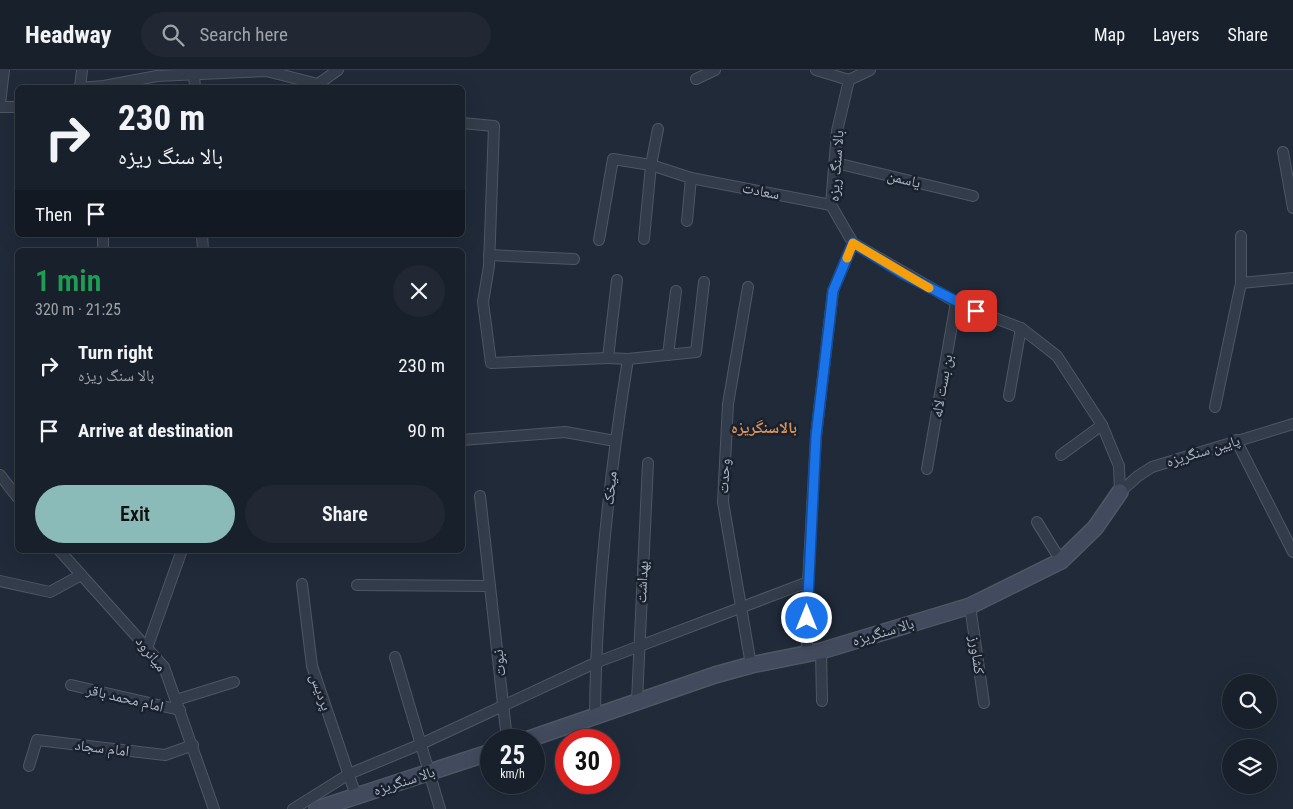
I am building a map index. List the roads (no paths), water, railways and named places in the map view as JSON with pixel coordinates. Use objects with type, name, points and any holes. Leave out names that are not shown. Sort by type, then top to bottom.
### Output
[{"type":"street","points":[[4,70],[0,105],[15,107]]},
{"type":"street","points":[[79,85],[82,70]]},
{"type":"street","points":[[114,85],[157,76],[266,71],[318,84],[338,70]]},
{"type":"street","points":[[696,79],[715,70]]},
{"type":"street","points":[[816,70],[849,80],[870,70]]},
{"type":"street","points":[[194,75],[195,85]]},
{"type":"street","name":"بالا سنگ ریزه","points":[[849,80],[837,131],[836,163],[831,205],[853,243]]},
{"type":"street","points":[[465,123],[494,126],[489,255],[483,302],[491,363],[608,358],[628,359],[696,352],[704,282]]},
{"type":"street","points":[[644,239],[651,165],[658,129]]},
{"type":"street","points":[[1283,152],[1293,208]]},
{"type":"street","name":"سعادت","points":[[599,240],[613,159],[651,165],[692,178],[831,205]]},
{"type":"street","name":"یاسمن","points":[[836,163],[973,196]]},
{"type":"street","points":[[687,221],[692,178]]},
{"type":"street","points":[[1215,407],[1241,283],[1241,236]]},
{"type":"street","points":[[822,701],[814,653],[808,582],[816,436],[833,291],[853,243],[956,302],[1021,328],[1057,356],[1102,424],[1119,466],[1120,492]]},
{"type":"street","points":[[489,255],[574,258]]},
{"type":"street","points":[[1241,283],[1293,278]]},
{"type":"street","points":[[608,358],[616,280]]},
{"type":"street","name":"وحدت","points":[[748,287],[728,404],[723,502],[751,665]]},
{"type":"street","points":[[668,355],[676,291]]},
{"type":"street","name":"بن بست لاله","points":[[927,469],[956,302]]},
{"type":"street","points":[[1009,396],[1021,328]]},
{"type":"street","name":"میخک","points":[[594,716],[595,663],[603,555],[615,441],[628,359]]},
{"type":"street","points":[[1061,455],[1102,424]]},
{"type":"street","name":"پایین سنگریزه","points":[[1120,492],[1138,476],[1152,467],[1293,424]]},
{"type":"street","points":[[465,440],[565,432],[615,441]]},
{"type":"street","points":[[1236,440],[1293,552]]},
{"type":"street","name":"بهداشت","points":[[637,701],[648,463]]},
{"type":"street","points":[[0,475],[15,494]]},
{"type":"street","name":"بالا سنگریزه","points":[[545,733],[637,701],[751,665],[814,653],[970,606],[1061,560],[1095,528],[1120,492]]},
{"type":"street","name":"نبوت","points":[[480,496],[506,729]]},
{"type":"street","points":[[1037,522],[1061,560]]},
{"type":"street","name":"میانرود","points":[[63,553],[164,667],[214,809]]},
{"type":"street","points":[[148,648],[181,553]]},
{"type":"street","points":[[0,581],[50,592],[81,575]]},
{"type":"street","points":[[293,809],[349,774],[503,707],[595,663],[808,582]]},
{"type":"street","name":"پردیس","points":[[302,584],[312,666],[356,796]]},
{"type":"street","points":[[358,585],[490,586]]},
{"type":"street","name":"کشاورز","points":[[970,606],[984,703]]},
{"type":"street","points":[[395,657],[440,809]]},
{"type":"street","points":[[178,705],[234,682]]},
{"type":"street","name":"امام محمد باقر","points":[[70,685],[178,705]]},
{"type":"street","name":"امام سجاد","points":[[29,766],[37,740],[165,755],[193,746]]},
{"type":"street","name":"بالا سنگریزه","points":[[319,809],[480,756]]},
{"type":"district","name":"بالاسنگریزه","points":[[764,427]]}]
